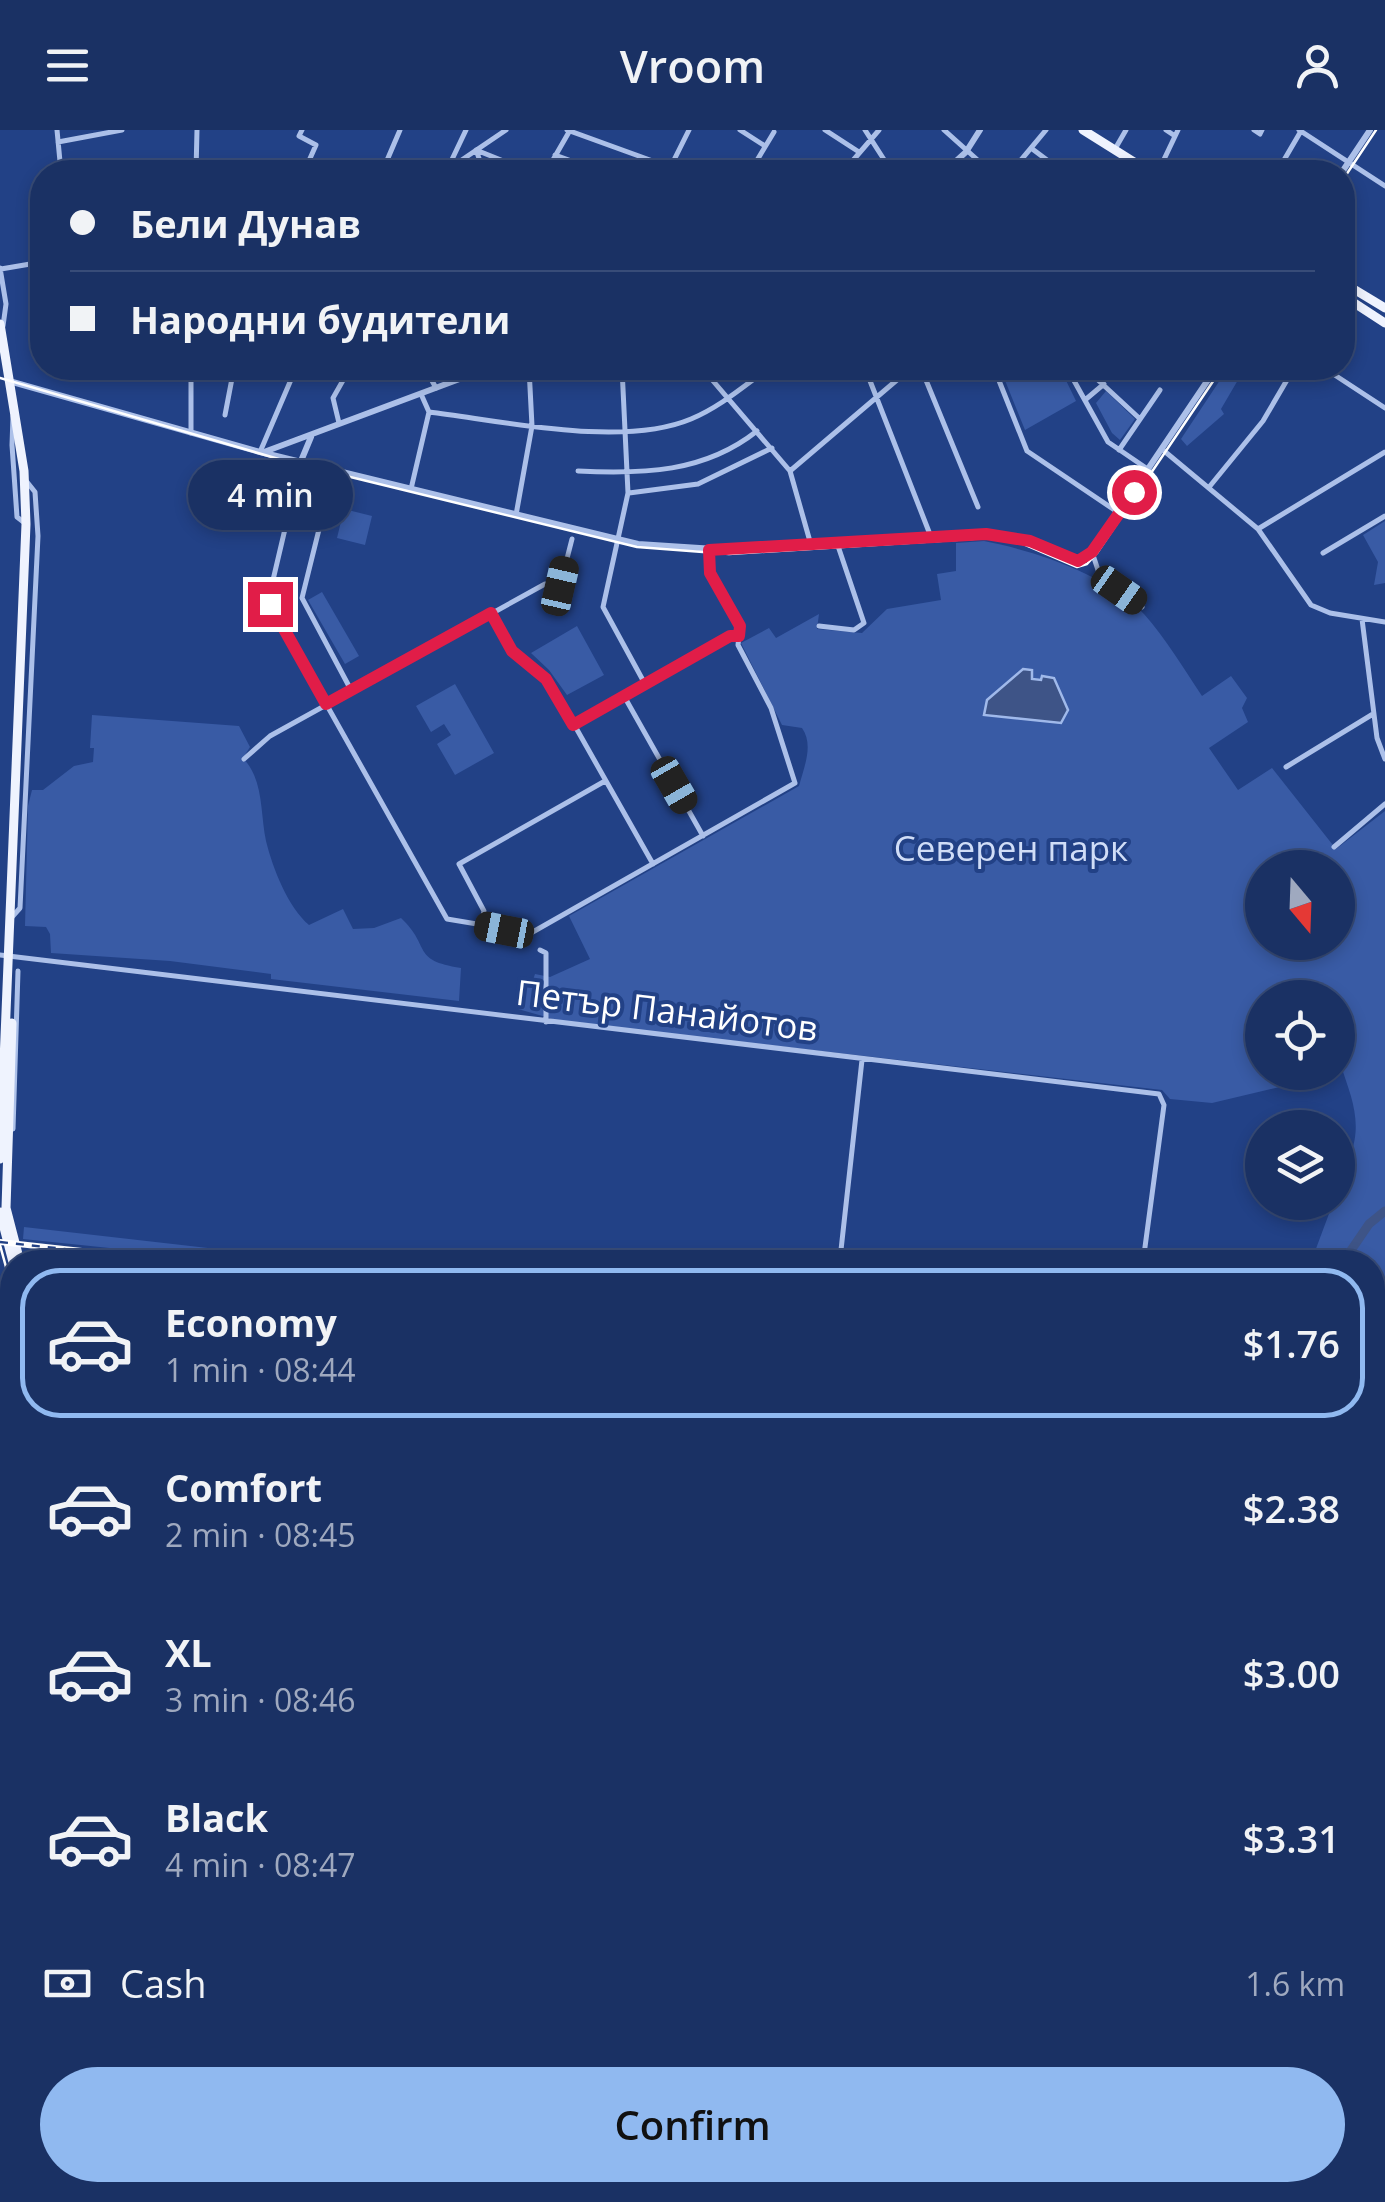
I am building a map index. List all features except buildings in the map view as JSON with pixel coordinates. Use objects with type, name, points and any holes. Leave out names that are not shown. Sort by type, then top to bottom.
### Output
[{"type":"main road","points":[[1089,132],[1133,160]]},
{"type":"main road","points":[[1355,289],[1382,304]]},
{"type":"main road","points":[[1355,304],[1385,322]]},
{"type":"main road","points":[[0,331],[24,479],[12,916],[5,955],[0,1159]]},
{"type":"main road","points":[[5,955],[13,970],[6,1212],[14,1250]]},
{"type":"main road","points":[[6,1211],[14,1250]]},
{"type":"street","points":[[57,130],[60,160]]},
{"type":"street","points":[[58,142],[122,130]]},
{"type":"street","points":[[196,160],[197,130]]},
{"type":"street","points":[[302,130],[299,136],[316,145],[309,160]]},
{"type":"street","points":[[388,160],[400,130]]},
{"type":"street","points":[[451,160],[466,130]]},
{"type":"street","points":[[462,160],[506,130]]},
{"type":"street","points":[[552,160],[569,130],[645,160]]},
{"type":"street","points":[[591,138],[595,130]]},
{"type":"street","points":[[674,160],[689,130]]},
{"type":"street","points":[[740,130],[765,146]]},
{"type":"street","points":[[825,130],[859,152]]},
{"type":"street","points":[[865,130],[885,160]]},
{"type":"street","points":[[853,160],[879,130]]},
{"type":"street","points":[[944,130],[976,160]]},
{"type":"street","points":[[957,160],[980,130]]},
{"type":"street","points":[[1021,160],[1046,130]]},
{"type":"street","points":[[1115,150],[1126,130]]},
{"type":"street","points":[[1161,160],[1177,133],[1166,130]]},
{"type":"street","points":[[1254,130],[1260,134],[1262,130]]},
{"type":"street","points":[[1284,160],[1300,130],[1344,160]]},
{"type":"street","points":[[1350,160],[1370,130]]},
{"type":"street","points":[[757,160],[774,132]]},
{"type":"street","points":[[1031,148],[1047,160]]},
{"type":"street","points":[[476,150],[480,160]]},
{"type":"street","points":[[476,150],[501,160]]},
{"type":"street","points":[[555,155],[569,160]]},
{"type":"street","points":[[1355,167],[1385,186]]},
{"type":"street","points":[[0,331],[6,310],[0,269],[30,264]]},
{"type":"street","points":[[190,433],[192,380]]},
{"type":"street","points":[[225,415],[232,380]]},
{"type":"street","points":[[262,452],[291,380]]},
{"type":"street","points":[[340,426],[333,398],[343,380]]},
{"type":"street","points":[[432,380],[436,388]]},
{"type":"street","points":[[262,452],[456,380]]},
{"type":"street","points":[[516,515],[532,426],[530,380]]},
{"type":"street","points":[[622,380],[628,493],[602,607],[645,684]]},
{"type":"street","points":[[713,380],[790,471],[811,545]]},
{"type":"street","points":[[429,412],[532,426],[624,431],[686,421],[752,380]]},
{"type":"street","points":[[870,380],[931,536]]},
{"type":"street","points":[[790,471],[898,380]]},
{"type":"street","points":[[926,380],[978,507]]},
{"type":"street","points":[[999,380],[1028,451],[1120,513]]},
{"type":"street","points":[[1074,380],[1103,435],[1149,470]]},
{"type":"street","points":[[1099,380],[1139,418]]},
{"type":"street","points":[[9,381],[262,452],[618,540],[709,550],[977,534],[1011,536],[1074,561],[1092,552],[1208,380]]},
{"type":"street","points":[[1210,486],[1262,421],[1287,380]]},
{"type":"street","points":[[1342,380],[1385,408]]},
{"type":"street","points":[[1085,400],[1104,384]]},
{"type":"street","points":[[1119,450],[1160,390]]},
{"type":"street","points":[[411,489],[429,412],[421,394]]},
{"type":"street","points":[[14,413],[11,434],[22,520]]},
{"type":"street","points":[[578,471],[627,474],[702,462],[733,449],[757,431]]},
{"type":"street","points":[[312,436],[304,447],[270,604],[447,920],[530,933],[795,783],[782,734],[738,645],[740,626],[710,573],[709,550]]},
{"type":"street","points":[[628,493],[698,484],[772,448]]},
{"type":"street","points":[[1163,450],[1258,529],[1312,604],[1330,613],[1385,622]]},
{"type":"street","points":[[1258,529],[1385,452]]},
{"type":"street","points":[[334,469],[302,598],[352,690]]},
{"type":"street","points":[[12,916],[20,908],[38,536],[35,492],[24,479]]},
{"type":"street","points":[[1323,553],[1385,516]]},
{"type":"street","points":[[244,760],[270,736],[491,613],[545,584],[560,586],[572,539]]},
{"type":"street","points":[[819,626],[854,630],[864,624],[837,543]]},
{"type":"street","points":[[1092,552],[1099,574],[1142,607]]},
{"type":"street","points":[[491,613],[512,651],[546,679],[653,864]]},
{"type":"street","points":[[1362,619],[1373,714],[1385,759]]},
{"type":"street","points":[[573,725],[730,636],[739,636]]},
{"type":"street","points":[[624,696],[703,836]]},
{"type":"street","points":[[1286,767],[1373,714]]},
{"type":"street","points":[[481,926],[484,911],[459,864],[605,780]]},
{"type":"street","points":[[1334,847],[1385,804]]},
{"type":"street","points":[[540,950],[546,953],[546,1022]]},
{"type":"street","name":"Петър Панайотов","points":[[5,955],[1160,1094],[1164,1105],[1145,1250]]},
{"type":"street","points":[[6,1211],[18,971]]},
{"type":"street","points":[[841,1250],[862,1060]]},
{"type":"green space","points":[[1005,380],[1066,380],[1076,401],[1025,430]]},
{"type":"green space","points":[[1220,380],[1238,380],[1221,409],[1224,414],[1187,446],[1181,439]]},
{"type":"green space","points":[[1106,391],[1135,419],[1120,440],[1096,403]]},
{"type":"green space","points":[[344,509],[372,516],[365,545],[337,538]]},
{"type":"green space","points":[[1385,521],[1385,583],[1374,585],[1378,562],[1363,535]]},
{"type":"green space","name":"Северен парк","points":[[984,541],[1026,551],[1091,576],[1144,614],[1202,696],[1231,676],[1247,698],[1242,708],[1248,722],[1209,748],[1238,790],[1272,768],[1336,849],[1385,811],[1385,1250],[1315,1250],[1327,1220],[1355,1220],[1356,1126],[1348,1090],[1355,1090],[1355,980],[1245,980],[1245,1090],[1267,1090],[1212,1103],[1170,1099],[1162,1090],[560,1021],[518,1009],[522,981],[532,983],[535,974],[550,977],[590,959],[569,916],[799,786],[807,756],[806,735],[802,728],[782,725],[741,643],[769,628],[776,638],[819,614],[817,629],[862,633],[887,609],[941,600],[937,574],[956,571],[956,543]]},
{"type":"green space","points":[[322,592],[359,656],[345,664],[308,600]]},
{"type":"green space","points":[[577,626],[604,675],[567,695],[531,653]]},
{"type":"green space","points":[[455,684],[494,753],[455,775],[437,744],[451,735],[444,724],[431,732],[416,706]]},
{"type":"green space","points":[[92,715],[239,726],[250,747],[243,758],[255,776],[273,863],[301,917],[309,925],[343,909],[353,929],[374,928],[401,918],[434,961],[461,968],[459,1001],[271,979],[271,974],[170,961],[51,953],[46,927],[25,926],[28,806],[32,790],[43,790],[74,766],[93,762]]},
{"type":"green space","points":[[24,1227],[225,1250],[129,1250],[23,1239]]},
{"type":"shaded area","points":[[1023,669],[1032,670],[1032,679],[1054,678],[1068,710],[1061,723],[984,715],[987,700]]},
{"type":"waterway","points":[[1351,1250],[1369,1224],[1385,1211]]},
{"type":"tram line","points":[[1355,162],[1376,130]]},
{"type":"tram line","points":[[0,378],[289,462],[637,547],[729,554],[987,538],[1021,543],[1077,567],[1087,564],[1097,553],[1214,380]]},
{"type":"tram line","points":[[0,1245],[1,1250]]},
{"type":"railway","points":[[0,1242],[73,1250]]},
{"type":"route","points":[[270,604],[326,704],[491,613],[512,651],[546,679],[573,725],[730,636],[739,636],[740,626],[710,573],[709,550],[986,534],[1030,541],[1078,561],[1092,552],[1134,492]]}]
